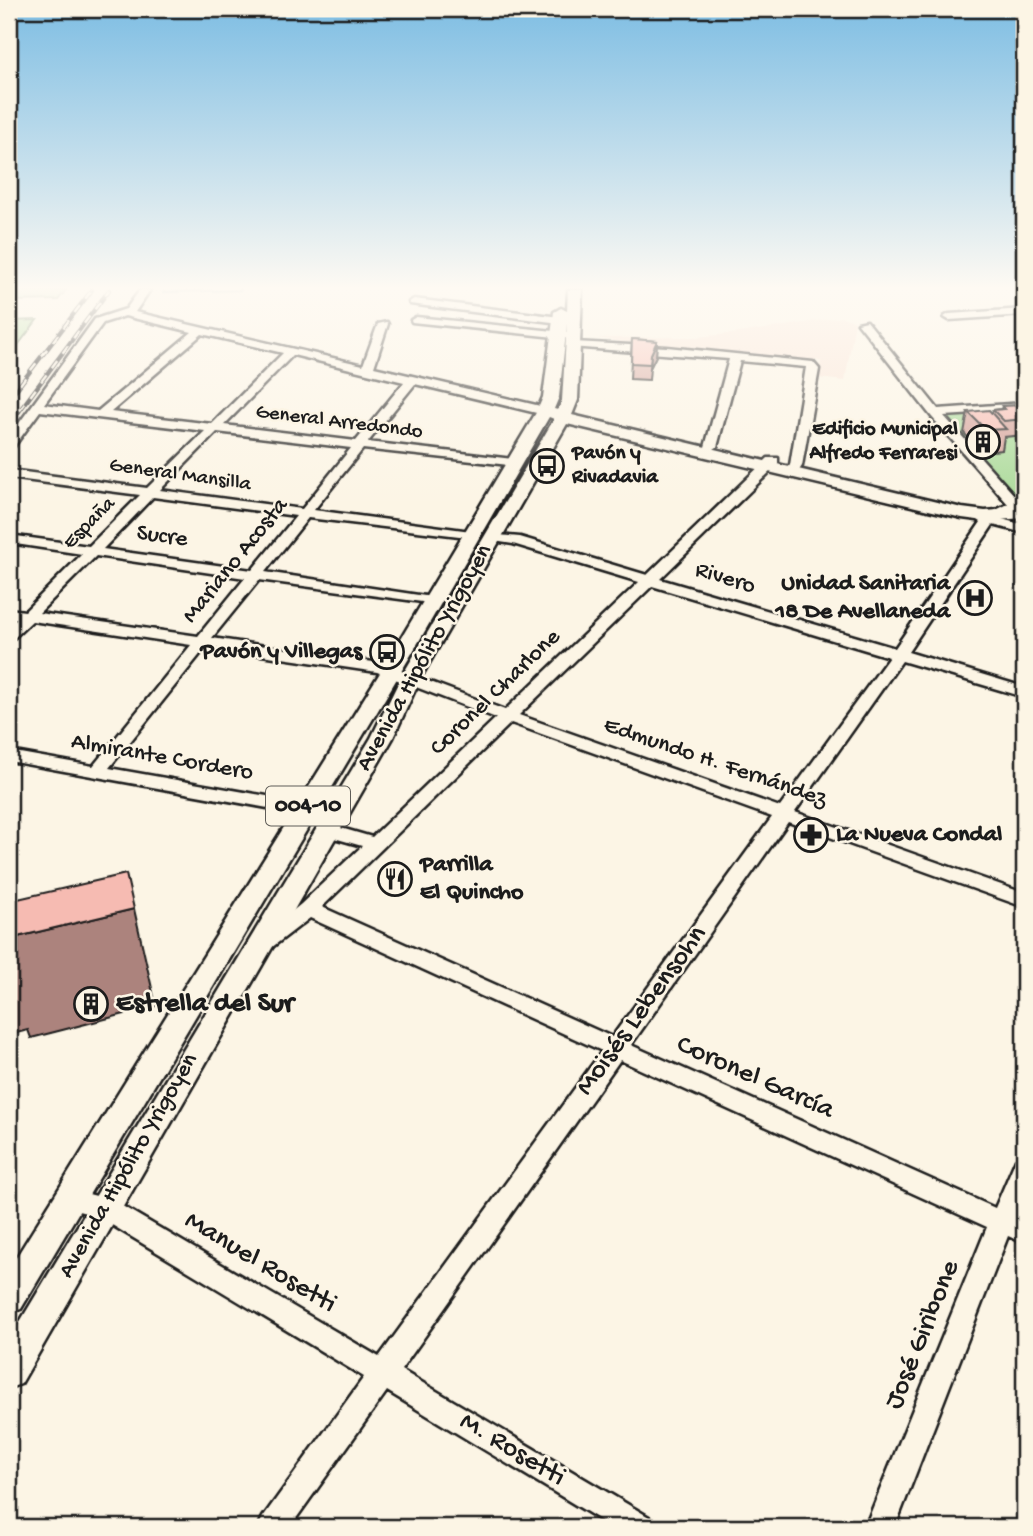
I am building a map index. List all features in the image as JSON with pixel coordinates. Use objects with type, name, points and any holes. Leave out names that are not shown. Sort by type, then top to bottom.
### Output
[{"type":"main road","name":"Avenida Hipólito Yrigoyen","points":[[9,1372],[103,1207],[382,737],[400,675],[432,601],[482,536],[513,463],[555,413],[570,400],[568,362]]},
{"type":"main road","name":"Avenida Hipólito Yrigoyen","points":[[9,1298],[306,809],[400,675],[555,413]]},
{"type":"main road","points":[[555,413],[711,447],[770,464]]},
{"type":"main road","points":[[555,413],[580,423],[968,506],[1022,507]]},
{"type":"main road","points":[[793,469],[985,517],[1022,507]]},
{"type":"street","points":[[9,444],[69,362]]},
{"type":"street","points":[[100,415],[163,362]]},
{"type":"street","name":"España","points":[[9,635],[281,362]]},
{"type":"street","points":[[331,362],[555,413]]},
{"type":"street","points":[[367,370],[370,362]]},
{"type":"street","points":[[711,447],[734,362]]},
{"type":"street","points":[[788,362],[809,364],[813,369],[793,469]]},
{"type":"street","points":[[894,362],[935,413],[1022,507]]},
{"type":"street","name":"Mariano Acosta","points":[[97,771],[411,381]]},
{"type":"street","name":"General Arredondo","points":[[36,407],[513,463]]},
{"type":"street","points":[[935,413],[1024,407]]},
{"type":"street","name":"Coronel Charlone","points":[[256,950],[308,909],[770,464]]},
{"type":"street","name":"General Mansilla","points":[[9,474],[482,536]]},
{"type":"street","points":[[985,517],[1024,529]]},
{"type":"street","name":"Moisés Lebensohn","points":[[273,1527],[898,655],[985,517]]},
{"type":"street","name":"Rivero","points":[[482,536],[515,540],[1024,692]]},
{"type":"street","name":"Sucre","points":[[9,539],[432,601]]},
{"type":"street","name":"Edmundo H. Fernández","points":[[9,613],[201,640],[400,675],[507,716],[1024,900]]},
{"type":"street","name":"Almirante Cordero","points":[[9,756],[306,809]]},
{"type":"street","points":[[327,830],[375,844]]},
{"type":"street","name":"Coronel García","points":[[308,909],[1013,1227]]},
{"type":"street","name":"José Giribone","points":[[880,1527],[1013,1227],[1024,1166]]},
{"type":"street","points":[[69,1199],[103,1207]]},
{"type":"street","name":"Manuel Rosetti","points":[[103,1207],[384,1374]]},
{"type":"street","name":"M. Rosetti","points":[[384,1374],[639,1527]]},
{"type":"shaded area","points":[[821,362],[848,362],[845,381],[818,378]]},
{"type":"green space","points":[[1024,407],[1024,504],[1016,505],[935,413]]},
{"type":"building","points":[[631,362],[650,362],[650,364]]},
{"type":"building","points":[[1024,405],[1024,419],[1004,421],[993,410],[1005,409],[1002,406]]},
{"type":"building","points":[[989,410],[1006,429],[986,430],[968,412]]},
{"type":"building","points":[[126,874],[134,909],[9,939],[9,901]]},
{"type":"railway","points":[[9,399],[37,362]]},
{"type":"railway","points":[[9,425],[56,362]]},
{"type":"place","name":"Edificio Municipal Alfredo Ferraresi","points":[[983,442]]},
{"type":"place","name":"Pavón y Rivadavia","points":[[547,466]]},
{"type":"place","name":"Unidad Sanitaria 18 De Avellaneda","points":[[975,598]]},
{"type":"place","name":"Pavón y Villegas","points":[[387,652]]},
{"type":"place","name":"La Nueva Condal","points":[[811,835]]},
{"type":"place","name":"Parrilla El Quincho","points":[[395,879]]},
{"type":"place","name":"Estrella del Sur","points":[[91,1004]]}]
